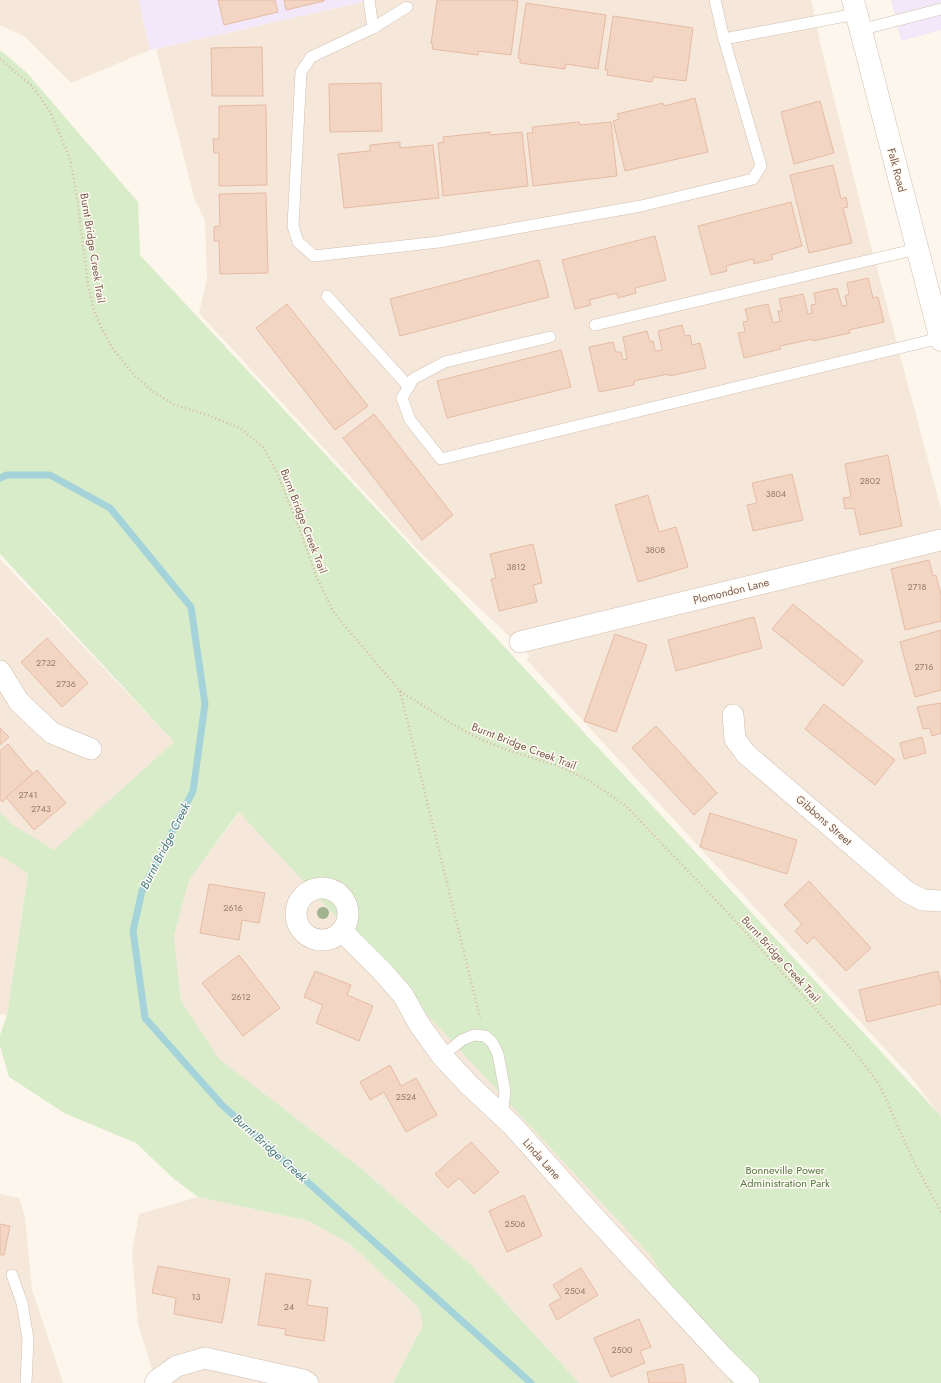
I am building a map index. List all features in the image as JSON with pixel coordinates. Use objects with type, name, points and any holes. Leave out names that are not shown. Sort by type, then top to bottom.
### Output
[{"type":"street","name":"Falk Road","points":[[856,14],[941,339]]},
{"type":"street","name":"Plomondon Lane","points":[[520,642],[941,540]]},
{"type":"street","points":[[0,671],[19,702],[52,733],[91,749]]},
{"type":"street","name":"Gibbons Street","points":[[733,715],[735,739],[746,754],[907,892],[923,900],[941,901]]},
{"type":"street","name":"Linda Lane","points":[[342,931],[382,970],[403,995],[419,1024],[442,1056],[469,1085],[512,1125],[718,1352],[749,1383]]},
{"type":"street","points":[[156,1383],[157,1380],[177,1366],[205,1358],[303,1380],[308,1383]]},
{"type":"lane","points":[[368,0],[373,28]]},
{"type":"lane","points":[[407,7],[373,28],[311,57],[301,72],[293,226],[298,242],[314,256],[439,242],[641,206],[753,179],[761,166],[724,39],[715,0]]},
{"type":"lane","points":[[724,39],[856,14],[941,9]]},
{"type":"lane","points":[[595,325],[917,249]]},
{"type":"lane","points":[[327,296],[409,387]]},
{"type":"lane","points":[[550,337],[444,362],[413,379],[402,398],[410,420],[441,459],[941,339]]},
{"type":"lane","points":[[442,1056],[462,1040],[474,1035],[485,1036],[492,1042],[498,1054],[505,1091],[502,1116]]},
{"type":"lane","points":[[12,1276],[22,1303],[28,1339],[26,1383]]},
{"type":"path","name":"Burnt Bridge Creek Trail","points":[[0,59],[32,86],[51,113],[70,159],[77,198],[88,284],[101,327],[113,349],[134,374],[155,393],[174,405],[202,413],[240,428],[264,448],[278,475],[317,578],[334,613],[400,691],[452,724],[480,739],[507,750],[559,766],[590,781],[626,806],[727,912],[858,1056],[879,1084],[913,1160],[941,1212]]},
{"type":"path","points":[[400,691],[485,1036]]},
{"type":"shaded area","points":[[0,0],[139,0],[150,50],[71,83],[24,36],[0,25]]},
{"type":"shaded area","points":[[139,0],[372,0],[150,50]]},
{"type":"shaded area","points":[[372,0],[811,0],[824,59],[870,242],[941,509],[941,1117],[911,1077],[526,659],[530,656],[418,550],[199,313],[207,279],[205,220],[195,201],[156,49]]},
{"type":"shaded area","points":[[891,0],[941,0],[941,30],[901,41]]},
{"type":"shaded area","points":[[0,559],[174,742],[28,874],[7,1015],[0,1014]]},
{"type":"shaded area","points":[[240,812],[650,1255],[731,1383],[579,1383],[471,1265],[363,1170],[218,1059],[181,1001],[174,936],[189,880]]},
{"type":"shaded area","points":[[0,1194],[19,1198],[25,1217],[32,1290],[63,1383],[0,1383]]},
{"type":"shaded area","points":[[198,1197],[309,1221],[350,1244],[419,1308],[423,1325],[393,1383],[156,1383],[138,1324],[132,1252],[139,1214]]},
{"type":"green space","name":"Bonneville Power Administration Park","points":[[0,50],[27,73],[138,202],[140,255],[941,1117],[941,1383],[731,1383],[650,1255],[239,812],[189,880],[174,936],[181,1001],[219,1059],[363,1170],[471,1265],[579,1383],[393,1383],[423,1325],[419,1308],[350,1244],[309,1221],[198,1197],[174,1179],[136,1143],[66,1114],[9,1077],[0,1046],[0,1035],[7,1015],[28,874],[0,855],[0,812],[13,825],[54,850],[174,742],[0,554]]},
{"type":"building","points":[[218,0],[275,0],[278,12],[224,25]]},
{"type":"building","points":[[284,0],[324,0],[324,1],[286,10]]},
{"type":"building","points":[[437,0],[518,1],[511,55],[478,51],[478,55],[432,49],[433,44],[431,44]]},
{"type":"building","points":[[526,3],[606,15],[598,69],[566,64],[565,69],[520,63],[520,58],[518,58]]},
{"type":"building","points":[[613,16],[693,28],[686,81],[653,77],[652,82],[607,75],[608,70],[605,70]]},
{"type":"building","points":[[262,47],[263,96],[212,96],[211,48]]},
{"type":"building","points":[[381,83],[382,131],[330,132],[329,84]]},
{"type":"building","points":[[695,98],[708,152],[625,171],[613,121],[619,119],[617,114],[663,103],[664,106]]},
{"type":"building","points":[[820,101],[834,153],[794,164],[781,112]]},
{"type":"building","points":[[266,105],[267,185],[219,186],[219,153],[214,153],[213,139],[219,139],[219,106]]},
{"type":"building","points":[[579,122],[580,125],[611,122],[617,176],[533,186],[527,133],[533,133],[532,127]]},
{"type":"building","points":[[490,132],[490,135],[522,132],[528,186],[443,196],[438,143],[444,142],[443,137]]},
{"type":"building","points":[[400,142],[400,148],[433,145],[439,198],[344,208],[338,154],[370,151],[370,145]]},
{"type":"building","points":[[833,165],[841,199],[846,197],[848,207],[843,208],[852,243],[809,253],[790,175]]},
{"type":"building","points":[[266,193],[268,273],[220,274],[219,241],[214,241],[214,227],[220,226],[219,194]]},
{"type":"building","points":[[791,202],[802,246],[771,255],[773,259],[754,264],[753,259],[726,266],[727,271],[711,275],[698,226]]},
{"type":"building","points":[[655,236],[666,280],[635,288],[636,293],[618,298],[617,293],[589,300],[591,305],[575,309],[562,260]]},
{"type":"building","points":[[539,260],[549,297],[400,336],[390,299]]},
{"type":"building","points":[[868,278],[873,298],[878,297],[884,322],[849,330],[850,333],[780,346],[781,349],[744,358],[738,333],[745,332],[743,322],[748,321],[745,309],[768,304],[773,323],[780,321],[778,311],[782,311],[779,299],[803,294],[808,314],[812,313],[811,305],[816,304],[814,293],[837,288],[842,306],[847,305],[845,296],[849,294],[847,283]]},
{"type":"building","points":[[287,304],[368,406],[335,430],[256,328]]},
{"type":"building","points":[[682,325],[685,336],[690,335],[692,345],[700,343],[706,368],[669,376],[668,374],[634,381],[634,385],[599,392],[589,347],[613,342],[616,352],[621,352],[623,360],[627,359],[623,337],[647,331],[650,342],[653,341],[655,351],[662,350],[658,331]]},
{"type":"building","points":[[561,350],[571,387],[447,418],[437,381]]},
{"type":"building","points":[[374,414],[453,515],[422,540],[343,438]]},
{"type":"building","points":[[888,455],[902,526],[860,535],[854,508],[845,509],[843,498],[851,497],[845,464]]},
{"type":"building","points":[[792,474],[803,520],[753,531],[747,505],[757,503],[752,483]]},
{"type":"building","points":[[648,495],[659,532],[676,527],[688,567],[638,582],[615,505]]},
{"type":"building","points":[[533,544],[542,583],[533,585],[537,602],[499,611],[491,579],[496,578],[490,554]]},
{"type":"building","points":[[929,560],[933,576],[936,575],[941,595],[941,621],[905,630],[891,569]]},
{"type":"building","points":[[793,604],[863,661],[843,686],[772,629]]},
{"type":"building","points":[[754,617],[762,648],[676,671],[668,640]]},
{"type":"building","points":[[941,630],[941,690],[915,697],[900,642]]},
{"type":"building","points":[[615,634],[647,645],[616,732],[584,721]]},
{"type":"building","points":[[47,638],[88,683],[62,707],[21,662]]},
{"type":"building","points":[[941,703],[941,733],[932,736],[930,728],[923,729],[917,707]]},
{"type":"building","points":[[824,704],[895,760],[875,785],[805,729]]},
{"type":"building","points":[[656,726],[717,793],[694,815],[632,748]]},
{"type":"building","points":[[0,728],[9,737],[0,745]]},
{"type":"building","points":[[922,737],[926,753],[904,759],[900,743]]},
{"type":"building","points":[[8,744],[33,774],[2,802],[0,799],[0,751]]},
{"type":"building","points":[[37,770],[66,803],[34,830],[6,797]]},
{"type":"building","points":[[710,813],[797,840],[787,874],[700,847]]},
{"type":"building","points":[[809,881],[871,948],[846,971],[814,937],[807,944],[795,931],[802,924],[784,905]]},
{"type":"building","points":[[209,884],[265,893],[259,923],[242,920],[239,940],[200,933]]},
{"type":"building","points":[[239,955],[280,1008],[243,1036],[202,983]]},
{"type":"building","points":[[315,971],[351,985],[347,995],[373,1006],[359,1041],[316,1023],[323,1005],[304,997]]},
{"type":"building","points":[[938,971],[941,984],[941,1004],[867,1022],[859,990]]},
{"type":"building","points":[[390,1065],[401,1086],[416,1078],[437,1115],[406,1132],[384,1092],[370,1100],[360,1082]]},
{"type":"building","points":[[471,1142],[499,1172],[474,1194],[459,1178],[448,1188],[435,1174]]},
{"type":"building","points":[[524,1195],[542,1236],[507,1252],[489,1211]]},
{"type":"building","points":[[0,1224],[10,1226],[4,1255],[0,1255]]},
{"type":"building","points":[[158,1266],[230,1279],[222,1323],[174,1314],[176,1298],[152,1293]]},
{"type":"building","points":[[581,1268],[598,1295],[557,1320],[549,1305],[561,1298],[553,1285]]},
{"type":"building","points":[[266,1273],[311,1280],[307,1305],[328,1308],[324,1341],[285,1335],[286,1329],[258,1325]]},
{"type":"building","points":[[639,1319],[651,1347],[640,1351],[645,1363],[611,1377],[594,1338]]},
{"type":"building","points":[[683,1364],[686,1383],[649,1383],[647,1372]]},
{"type":"waterway","name":"Burnt Bridge Creek","points":[[0,478],[7,475],[50,475],[110,508],[191,607],[205,704],[193,791],[142,891],[133,931],[145,1018],[222,1105],[531,1383]]}]
